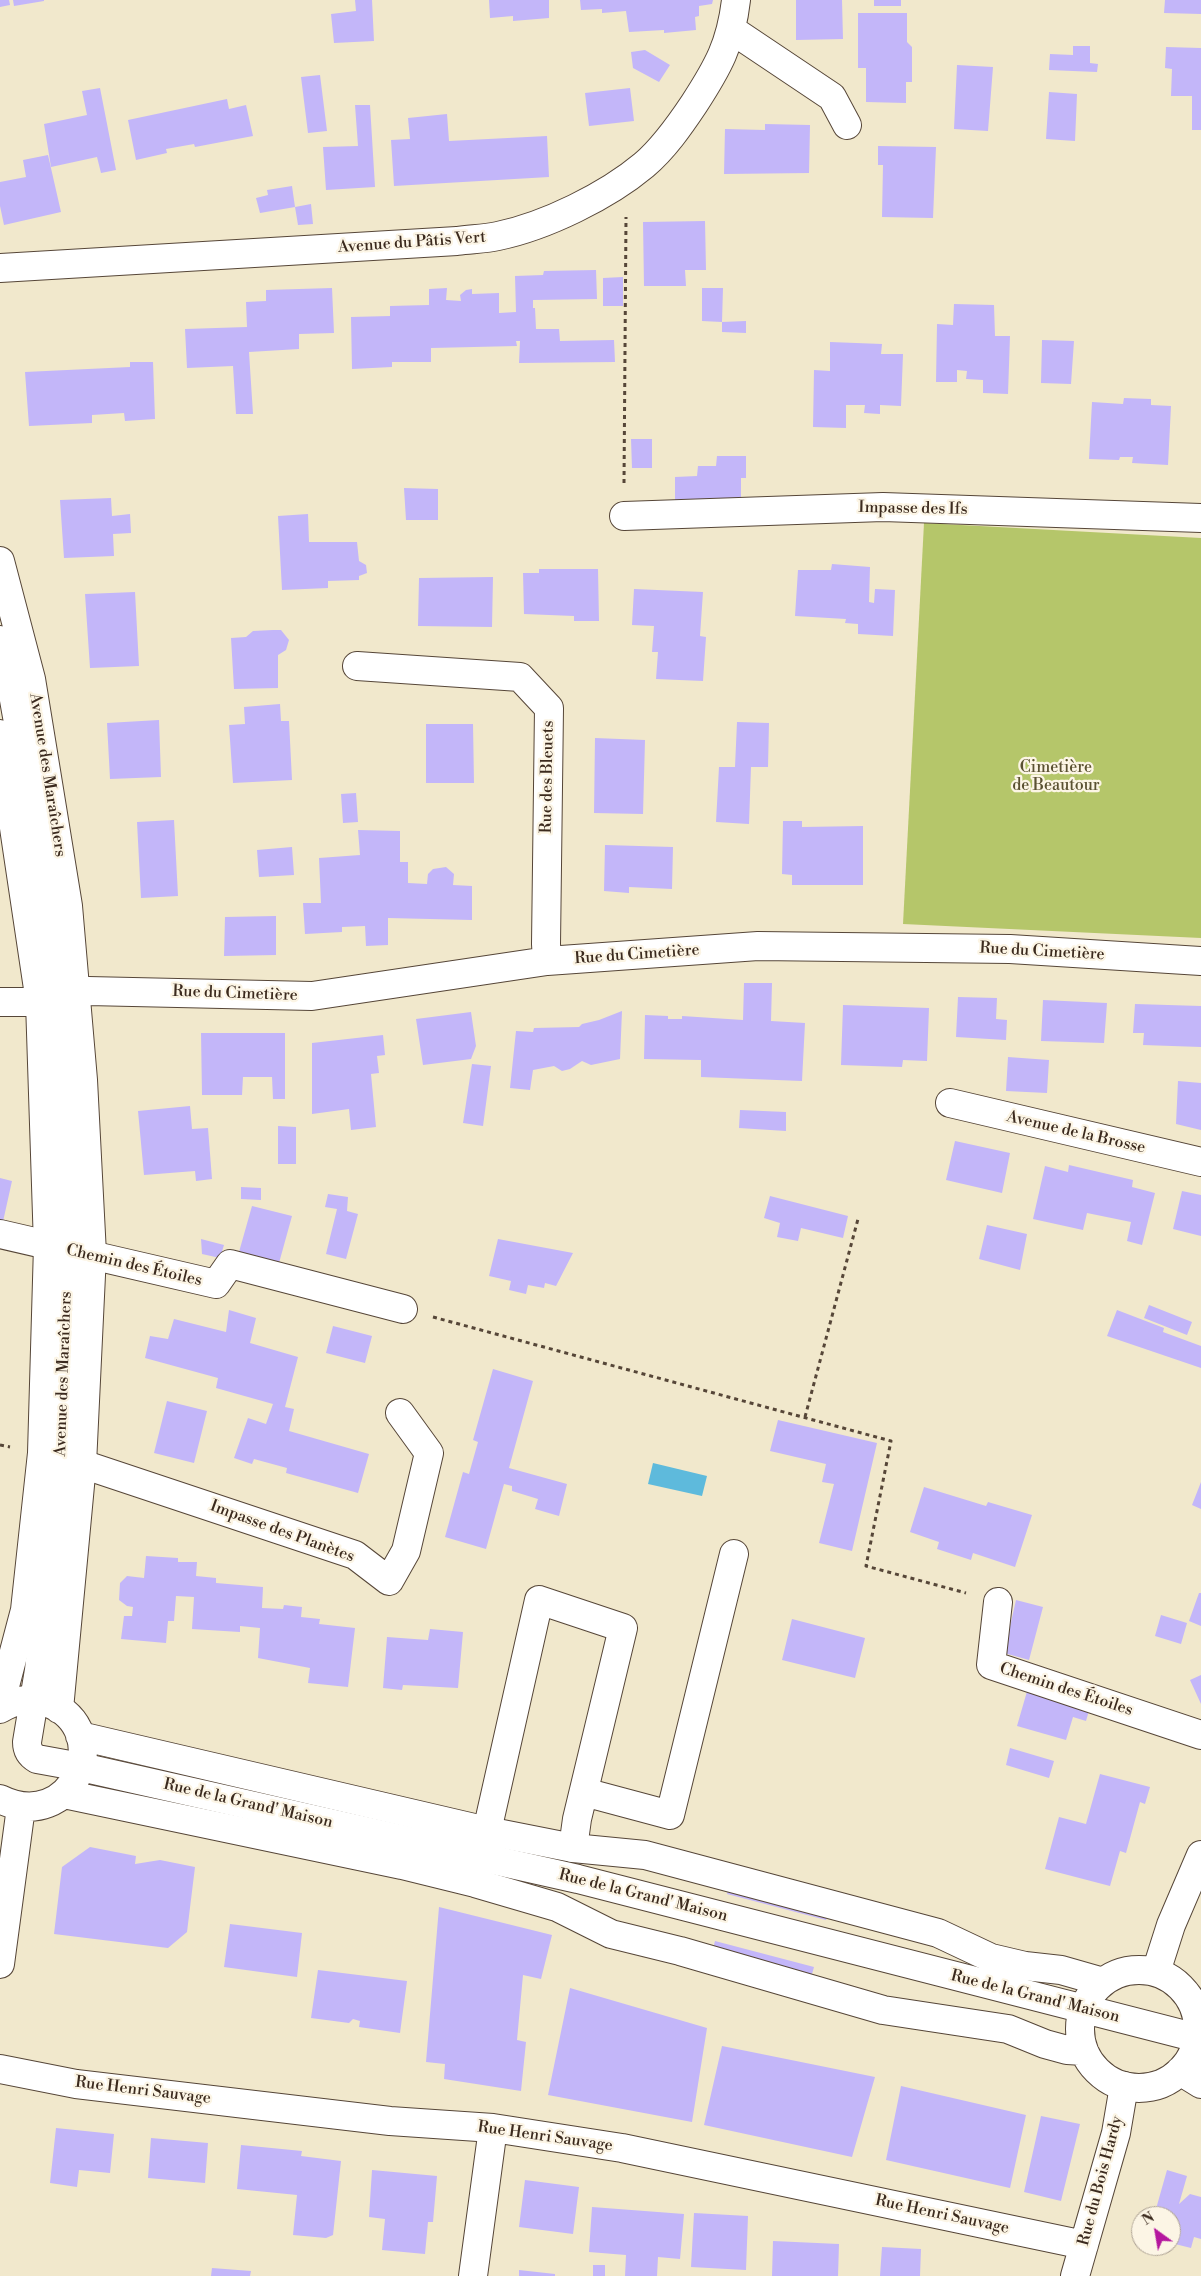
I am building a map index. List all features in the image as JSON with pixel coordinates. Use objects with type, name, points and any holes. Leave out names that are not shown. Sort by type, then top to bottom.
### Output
[{"type":"street","name":"Avenue du Pâtis Vert","points":[[0,268],[457,241],[499,236],[554,217],[613,187],[645,164],[677,129],[718,64],[732,30],[736,0]]},
{"type":"street","points":[[732,30],[832,97],[848,124]]},
{"type":"street","name":"Impasse des Ifs","points":[[624,516],[883,507],[1201,518]]},
{"type":"street","name":"Avenue des Maraîchers","points":[[0,561],[31,679],[68,906],[59,997]]},
{"type":"street","name":"Avenue des Maraîchers","points":[[0,640],[11,683],[48,892],[59,997],[69,1250],[82,1464],[47,1705],[27,1742],[28,1751],[37,1759],[81,1767]]},
{"type":"street","name":"Rue des Bleuets","points":[[357,666],[520,677],[548,708],[547,961]]},
{"type":"street","name":"Avenue des Maraîchers","points":[[0,734],[59,997],[83,1080],[69,1250],[41,1463],[25,1610],[0,1705]]},
{"type":"street","name":"Rue du Cimetière","points":[[0,1002],[146,992],[312,996],[547,961],[758,946],[1010,949],[1201,961]]},
{"type":"street","name":"Avenue de la Brosse","points":[[950,1103],[1201,1162]]},
{"type":"street","name":"Chemin des Étoiles","points":[[0,1234],[216,1284],[230,1264],[403,1309]]},
{"type":"street","name":"Avenue des Maraîchers","points":[[47,1705],[66,1420],[69,1250]]},
{"type":"street","name":"Impasse des Planètes","points":[[82,1464],[354,1555],[389,1581],[406,1551],[428,1453],[400,1413]]},
{"type":"street","points":[[584,1792],[670,1815],[734,1554]]},
{"type":"street","points":[[487,1832],[539,1600],[623,1628],[584,1792],[573,1848]]},
{"type":"street","name":"Chemin des Étoiles","points":[[998,1602],[991,1665],[1201,1735]]},
{"type":"street","points":[[0,1709],[16,1702],[47,1705],[72,1721],[80,1736],[83,1747],[81,1767],[77,1777],[64,1794],[44,1805],[11,1803],[0,1964]]},
{"type":"street","name":"Rue de la Grand' Maison","points":[[80,1736],[487,1832],[573,1848],[645,1856],[938,1933],[992,1958],[1025,1966],[1061,1970],[1103,1982]]},
{"type":"street","name":"Rue de la Grand' Maison","points":[[81,1767],[578,1879],[1199,2039]]},
{"type":"street","name":"Rue de la Grand' Maison","points":[[64,1794],[383,1861],[475,1883],[557,1907],[611,1934],[680,1951],[883,2010],[1008,2029],[1045,2044],[1067,2050],[1084,2051]]},
{"type":"street","points":[[1156,1972],[1171,1925],[1201,1855]]},
{"type":"street","points":[[1138,1970],[1156,1972],[1171,1979],[1197,2003],[1199,2039],[1192,2056],[1191,2078],[1139,2088],[1124,2086],[1107,2078],[1094,2067],[1084,2051],[1080,2031],[1083,2010],[1091,1995],[1103,1982],[1119,1974],[1138,1970]]},
{"type":"street","name":"Rue Henri Sauvage","points":[[0,2069],[96,2086],[390,2121],[493,2128],[622,2148],[1084,2245]]},
{"type":"street","name":"Rue du Bois Hardy","points":[[1076,2276],[1116,2133],[1124,2086]]},
{"type":"street","points":[[472,2276],[493,2128]]},
{"type":"path","points":[[613,187],[626,216],[624,516]]},
{"type":"path","points":[[805,1417],[858,1219]]},
{"type":"path","points":[[403,1309],[891,1441],[866,1566],[998,1602]]},
{"type":"green space","name":"Cimetière de Beautour","points":[[924,523],[1201,538],[1201,938],[903,924]]},
{"type":"water","points":[[653,1463],[707,1476],[702,1496],[648,1484]]},
{"type":"building","points":[[0,0],[9,0],[10,5],[0,7]]},
{"type":"building","points":[[13,0],[44,0],[44,1],[14,6]]},
{"type":"building","points":[[355,0],[372,0],[374,41],[334,43],[331,14],[356,11]]},
{"type":"building","points":[[489,0],[549,0],[549,18],[513,21],[513,16],[490,18]]},
{"type":"building","points":[[580,0],[713,0],[712,4],[699,6],[699,16],[695,17],[696,30],[664,33],[664,30],[629,32],[626,11],[602,13],[602,9],[581,10]]},
{"type":"building","points":[[796,0],[842,0],[843,39],[796,40]]},
{"type":"building","points":[[874,0],[901,0],[901,6],[874,6]]},
{"type":"building","points":[[1165,0],[1201,0],[1201,14],[1164,13]]},
{"type":"building","points":[[858,13],[907,13],[907,42],[912,47],[912,82],[906,82],[906,103],[866,102],[866,68],[858,68]]},
{"type":"building","points":[[1073,46],[1090,46],[1090,63],[1098,64],[1097,72],[1049,70],[1050,54],[1073,55]]},
{"type":"building","points":[[1166,47],[1201,48],[1201,130],[1192,130],[1192,96],[1171,96],[1172,69],[1165,68]]},
{"type":"building","points":[[645,50],[670,65],[659,82],[633,68],[631,52]]},
{"type":"building","points":[[957,65],[993,67],[988,131],[954,129]]},
{"type":"building","points":[[320,75],[327,131],[308,133],[301,77]]},
{"type":"building","points":[[100,88],[116,170],[101,173],[97,157],[51,167],[44,124],[87,115],[82,91]]},
{"type":"building","points":[[630,88],[634,121],[589,126],[585,93]]},
{"type":"building","points":[[1049,92],[1077,94],[1075,141],[1046,139]]},
{"type":"building","points":[[227,99],[229,109],[246,105],[253,136],[195,147],[194,144],[166,149],[167,153],[136,160],[128,120]]},
{"type":"building","points":[[355,105],[370,105],[375,187],[326,190],[323,147],[358,146]]},
{"type":"building","points":[[447,114],[449,141],[547,136],[549,177],[394,186],[391,140],[410,139],[408,118]]},
{"type":"building","points":[[765,124],[810,125],[809,173],[724,174],[725,129],[765,130]]},
{"type":"building","points":[[878,146],[936,147],[933,218],[882,217],[883,165],[878,165]]},
{"type":"building","points":[[48,155],[61,212],[4,225],[0,206],[0,182],[26,177],[23,160]]},
{"type":"building","points":[[292,186],[295,207],[260,213],[256,198],[268,195],[267,190]]},
{"type":"building","points":[[311,204],[313,224],[298,225],[295,207]]},
{"type":"building","points":[[705,221],[706,270],[685,270],[686,286],[644,286],[643,222]]},
{"type":"building","points":[[596,270],[597,299],[533,300],[536,329],[559,329],[560,341],[614,340],[615,362],[519,363],[520,341],[516,341],[517,346],[431,348],[431,362],[392,362],[392,367],[352,369],[351,317],[390,316],[390,306],[429,305],[429,289],[447,288],[446,300],[461,301],[460,295],[466,290],[472,289],[472,294],[499,293],[499,313],[516,312],[515,276],[543,275],[544,271]]},
{"type":"building","points":[[623,277],[623,306],[603,306],[603,278]]},
{"type":"building","points":[[332,288],[334,333],[299,334],[299,349],[249,352],[253,414],[236,414],[233,366],[187,368],[185,329],[247,327],[246,302],[266,301],[266,290]]},
{"type":"building","points":[[702,288],[723,288],[722,322],[702,321]]},
{"type":"building","points":[[954,304],[994,305],[995,336],[1010,336],[1008,394],[983,393],[983,380],[966,379],[967,371],[957,370],[957,382],[936,382],[937,324],[953,325]]},
{"type":"building","points":[[746,321],[746,333],[722,332],[722,322]]},
{"type":"building","points":[[1042,340],[1074,341],[1071,384],[1041,383]]},
{"type":"building","points":[[830,342],[882,344],[881,354],[903,354],[901,406],[880,405],[880,414],[864,413],[865,405],[846,405],[846,428],[813,427],[814,370],[830,371]]},
{"type":"building","points":[[130,362],[153,362],[155,419],[125,421],[124,413],[92,415],[92,423],[29,426],[25,372],[130,367]]},
{"type":"building","points":[[1124,398],[1151,399],[1151,405],[1171,406],[1168,465],[1132,463],[1133,457],[1120,457],[1119,460],[1089,459],[1092,402],[1123,404]]},
{"type":"building","points":[[631,439],[652,439],[652,468],[632,468]]},
{"type":"building","points":[[717,456],[746,456],[746,478],[741,478],[741,502],[675,502],[675,477],[697,476],[698,466],[716,466]]},
{"type":"building","points":[[404,488],[438,489],[438,520],[406,520]]},
{"type":"building","points":[[111,498],[112,516],[130,514],[131,533],[113,534],[114,556],[64,558],[60,500]]},
{"type":"building","points":[[308,514],[309,542],[357,542],[359,561],[366,565],[367,573],[359,576],[359,580],[328,581],[328,588],[282,590],[278,516]]},
{"type":"building","points":[[832,564],[870,567],[869,602],[874,603],[875,589],[895,590],[893,636],[858,634],[858,624],[845,623],[846,619],[795,616],[798,570],[831,570]]},
{"type":"building","points":[[539,569],[598,569],[599,621],[574,621],[574,616],[524,614],[523,573],[539,573]]},
{"type":"building","points":[[493,577],[492,627],[418,626],[419,578]]},
{"type":"building","points":[[634,589],[703,592],[700,636],[706,637],[703,681],[656,679],[658,652],[652,652],[654,626],[632,625]]},
{"type":"building","points":[[135,592],[139,666],[90,668],[85,594]]},
{"type":"building","points":[[281,630],[289,640],[286,650],[278,655],[278,688],[234,689],[231,638],[246,637],[253,631]]},
{"type":"building","points":[[280,704],[281,721],[289,721],[292,780],[233,783],[229,725],[245,724],[244,707]]},
{"type":"building","points":[[159,720],[161,777],[110,779],[107,723]]},
{"type":"building","points":[[737,722],[769,723],[768,767],[751,767],[749,824],[716,822],[719,767],[735,767]]},
{"type":"building","points":[[426,724],[473,724],[474,783],[426,783]]},
{"type":"building","points":[[595,738],[645,740],[643,814],[594,813]]},
{"type":"building","points":[[356,793],[358,822],[343,823],[341,794]]},
{"type":"building","points":[[174,820],[178,896],[141,898],[137,822]]},
{"type":"building","points":[[783,821],[802,821],[802,827],[863,826],[863,885],[792,885],[792,875],[782,874]]},
{"type":"building","points":[[358,830],[400,831],[400,862],[408,862],[408,883],[427,884],[428,874],[433,869],[446,867],[454,874],[453,885],[472,886],[472,920],[388,918],[388,945],[366,946],[365,926],[342,927],[342,932],[305,934],[303,903],[321,903],[319,858],[360,855]]},
{"type":"building","points":[[605,845],[673,847],[672,889],[629,887],[629,893],[604,891]]},
{"type":"building","points":[[292,847],[294,875],[259,877],[257,850]]},
{"type":"building","points":[[276,916],[276,955],[224,956],[225,917]]},
{"type":"building","points":[[744,983],[772,983],[771,1021],[805,1023],[802,1081],[701,1077],[701,1060],[644,1059],[645,1015],[668,1016],[668,1019],[682,1019],[682,1016],[743,1020]]},
{"type":"building","points":[[958,997],[997,998],[996,1019],[1007,1020],[1006,1040],[956,1037]]},
{"type":"building","points":[[1043,1000],[1107,1003],[1104,1043],[1041,1041]]},
{"type":"building","points":[[1135,1004],[1201,1006],[1201,1047],[1143,1045],[1144,1033],[1133,1033]]},
{"type":"building","points":[[843,1005],[929,1008],[927,1061],[903,1060],[902,1067],[841,1065]]},
{"type":"building","points":[[622,1011],[620,1059],[591,1065],[582,1061],[570,1069],[562,1071],[554,1066],[533,1070],[530,1090],[510,1088],[516,1031],[533,1032],[534,1028],[579,1027],[582,1024]]},
{"type":"building","points":[[471,1012],[476,1046],[471,1059],[423,1065],[416,1019]]},
{"type":"building","points":[[201,1033],[285,1033],[285,1099],[273,1099],[272,1077],[243,1077],[242,1095],[202,1095]]},
{"type":"building","points":[[383,1035],[385,1055],[377,1056],[379,1073],[371,1074],[376,1127],[351,1130],[349,1109],[312,1114],[312,1043]]},
{"type":"building","points":[[1008,1057],[1049,1060],[1047,1093],[1006,1091]]},
{"type":"building","points":[[472,1064],[491,1066],[483,1126],[463,1123]]},
{"type":"building","points":[[1178,1081],[1201,1083],[1201,1130],[1176,1124]]},
{"type":"building","points":[[190,1106],[192,1129],[208,1128],[212,1179],[196,1181],[195,1171],[144,1175],[138,1111]]},
{"type":"building","points":[[740,1110],[786,1112],[786,1131],[739,1128]]},
{"type":"building","points":[[278,1126],[296,1127],[296,1164],[278,1164]]},
{"type":"building","points":[[955,1141],[1010,1153],[1002,1193],[946,1180]]},
{"type":"building","points":[[1069,1165],[1133,1180],[1132,1187],[1155,1193],[1142,1245],[1127,1241],[1131,1222],[1087,1213],[1083,1230],[1033,1219],[1045,1166],[1068,1172]]},
{"type":"building","points":[[0,1178],[12,1181],[2,1226],[0,1225]]},
{"type":"building","points":[[241,1187],[261,1188],[261,1200],[241,1199]]},
{"type":"building","points":[[1182,1191],[1201,1195],[1201,1236],[1173,1229]]},
{"type":"building","points":[[328,1194],[348,1197],[347,1211],[358,1214],[346,1259],[326,1254],[337,1209],[325,1207]]},
{"type":"building","points":[[770,1196],[848,1216],[843,1238],[801,1228],[798,1241],[777,1237],[780,1223],[764,1218]]},
{"type":"building","points":[[252,1206],[292,1216],[279,1263],[239,1252]]},
{"type":"building","points":[[987,1225],[1027,1234],[1020,1270],[979,1259]]},
{"type":"building","points":[[201,1239],[224,1245],[220,1258],[202,1254]]},
{"type":"building","points":[[498,1239],[573,1253],[556,1286],[545,1283],[544,1288],[528,1285],[526,1294],[509,1290],[511,1281],[489,1276]]},
{"type":"building","points":[[1149,1305],[1192,1322],[1187,1335],[1144,1318]]},
{"type":"building","points":[[229,1310],[256,1318],[250,1343],[298,1357],[285,1407],[294,1409],[289,1431],[369,1454],[358,1493],[286,1473],[287,1468],[254,1459],[252,1464],[234,1458],[248,1418],[266,1424],[273,1404],[216,1388],[218,1378],[145,1358],[150,1336],[168,1339],[174,1319],[226,1332]]},
{"type":"building","points":[[1117,1310],[1164,1328],[1163,1332],[1201,1346],[1201,1368],[1107,1336]]},
{"type":"building","points":[[333,1326],[372,1336],[365,1363],[326,1353]]},
{"type":"building","points":[[493,1369],[533,1381],[509,1468],[567,1484],[559,1516],[535,1509],[538,1499],[512,1491],[512,1486],[504,1484],[486,1549],[445,1537],[463,1472],[469,1474],[478,1442],[473,1440]]},
{"type":"building","points":[[167,1401],[207,1411],[194,1463],[154,1453]]},
{"type":"building","points":[[778,1420],[877,1443],[852,1551],[819,1543],[834,1484],[822,1482],[826,1464],[770,1451]]},
{"type":"building","points":[[1201,1482],[1201,1509],[1192,1505]]},
{"type":"building","points":[[924,1487],[986,1506],[988,1502],[1032,1515],[1015,1567],[973,1553],[971,1560],[937,1549],[939,1542],[910,1532]]},
{"type":"building","points":[[146,1556],[178,1558],[178,1562],[197,1562],[196,1576],[216,1578],[216,1583],[263,1587],[262,1608],[283,1609],[284,1605],[302,1607],[301,1617],[320,1619],[319,1624],[355,1628],[348,1687],[308,1683],[310,1668],[258,1658],[260,1628],[240,1626],[240,1632],[192,1629],[194,1597],[176,1596],[174,1621],[168,1621],[166,1643],[121,1639],[124,1616],[132,1616],[133,1607],[127,1606],[119,1600],[120,1583],[127,1576],[144,1578]]},
{"type":"building","points":[[1199,1593],[1201,1593],[1201,1626],[1189,1621]]},
{"type":"building","points":[[1016,1600],[1043,1607],[1029,1660],[1004,1653]]},
{"type":"building","points":[[1161,1615],[1187,1623],[1181,1644],[1155,1636]]},
{"type":"building","points":[[792,1619],[865,1638],[855,1678],[782,1660]]},
{"type":"building","points":[[430,1629],[463,1632],[458,1688],[403,1685],[402,1690],[383,1688],[387,1637],[428,1640]]},
{"type":"building","points":[[1201,1675],[1201,1704],[1190,1680]]},
{"type":"building","points":[[1028,1688],[1090,1707],[1086,1721],[1073,1717],[1066,1740],[1017,1726]]},
{"type":"building","points":[[1010,1748],[1054,1761],[1049,1778],[1006,1765]]},
{"type":"building","points":[[1100,1774],[1150,1787],[1145,1804],[1140,1802],[1126,1853],[1120,1851],[1110,1886],[1045,1869],[1059,1817],[1086,1824]]},
{"type":"building","points":[[90,1847],[136,1856],[135,1864],[160,1860],[195,1867],[187,1932],[168,1948],[54,1934],[62,1867]]},
{"type":"building","points":[[729,1886],[829,1912],[826,1920],[727,1894]]},
{"type":"building","points":[[439,1907],[552,1935],[541,1979],[523,1975],[517,2040],[526,2042],[521,2091],[444,2079],[445,2064],[426,2062]]},
{"type":"building","points":[[230,1924],[302,1933],[297,1977],[224,1967]]},
{"type":"building","points":[[715,1941],[814,1967],[812,1974],[713,1949]]},
{"type":"building","points":[[318,1970],[407,1981],[400,2033],[359,2027],[360,2021],[353,2019],[349,2023],[311,2018]]},
{"type":"building","points":[[570,1988],[707,2028],[692,2122],[548,2095]]},
{"type":"building","points":[[722,2046],[875,2077],[852,2157],[704,2125]]},
{"type":"building","points":[[901,2086],[1026,2115],[1010,2188],[886,2160]]},
{"type":"building","points":[[1041,2116],[1080,2124],[1061,2201],[1024,2192]]},
{"type":"building","points":[[56,2128],[114,2134],[110,2173],[79,2170],[77,2187],[50,2183]]},
{"type":"building","points":[[151,2138],[208,2143],[205,2183],[148,2178]]},
{"type":"building","points":[[241,2145],[302,2151],[301,2156],[341,2161],[333,2235],[326,2238],[293,2235],[297,2195],[237,2189]]},
{"type":"building","points":[[372,2170],[437,2176],[433,2222],[428,2222],[425,2254],[382,2250],[385,2219],[369,2217]]},
{"type":"building","points":[[1167,2170],[1187,2176],[1179,2204],[1190,2194],[1201,2197],[1201,2239],[1194,2237],[1191,2248],[1181,2246],[1181,2206],[1157,2206]]},
{"type":"building","points":[[525,2180],[579,2187],[573,2234],[519,2227]]},
{"type":"building","points":[[592,2207],[684,2214],[680,2259],[658,2257],[657,2276],[625,2276],[626,2255],[589,2252]]},
{"type":"building","points":[[694,2213],[748,2216],[746,2270],[691,2267]]},
{"type":"building","points":[[773,2241],[839,2244],[838,2276],[772,2276]]},
{"type":"building","points":[[882,2247],[921,2249],[920,2276],[880,2276]]},
{"type":"building","points":[[593,2265],[605,2265],[605,2276],[593,2276]]},
{"type":"building","points":[[212,2268],[251,2271],[250,2276],[211,2276]]},
{"type":"building","points":[[519,2270],[555,2274],[555,2276],[519,2276]]}]
